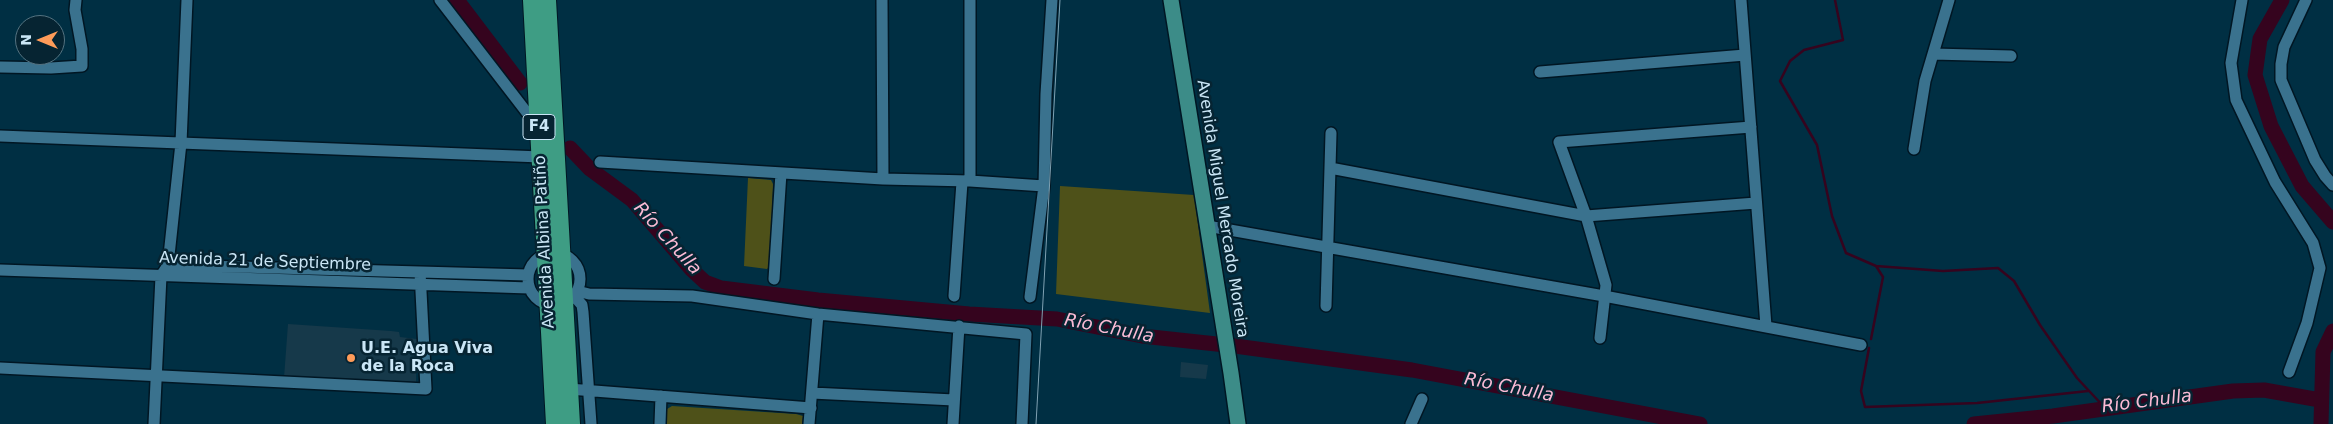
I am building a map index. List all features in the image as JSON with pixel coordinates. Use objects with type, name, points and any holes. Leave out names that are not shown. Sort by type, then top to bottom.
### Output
[{"type":"highway","name":"Avenida Albina Patiño","points":[[532,0],[540,157],[554,254],[566,299],[571,424]]},
{"type":"highway","name":"Avenida Albina Patiño","points":[[548,0],[554,254]]},
{"type":"highway","name":"Avenida Albina Patiño","points":[[555,424],[566,299]]},
{"type":"main road","name":"Avenida Miguel Mercado Moreira","points":[[1171,0],[1238,424]]},
{"type":"street","points":[[0,67],[51,68],[82,66],[82,48],[75,10],[76,0]]},
{"type":"street","points":[[154,424],[161,276],[168,265],[181,143],[187,0]]},
{"type":"street","points":[[440,0],[539,128]]},
{"type":"street","points":[[882,0],[883,179]]},
{"type":"street","points":[[954,296],[966,182],[970,0]]},
{"type":"street","points":[[1030,297],[1044,186],[1046,94],[1052,0]]},
{"type":"street","points":[[1741,0],[1766,326]]},
{"type":"street","points":[[1914,149],[1925,81],[1950,0]]},
{"type":"street","points":[[2242,0],[2231,63],[2236,100],[2274,182],[2313,243],[2320,268],[2306,323],[2289,372]]},
{"type":"street","points":[[2306,0],[2284,46],[2281,80],[2315,160],[2324,176],[2333,185]]},
{"type":"street","points":[[1933,54],[2011,56]]},
{"type":"street","points":[[1540,72],[1745,55]]},
{"type":"street","points":[[1600,338],[1606,285],[1586,216],[1559,142],[1751,128]]},
{"type":"street","points":[[1326,306],[1331,133]]},
{"type":"street","points":[[0,136],[540,157]]},
{"type":"street","points":[[600,162],[883,179],[1044,186]]},
{"type":"street","points":[[1330,168],[1586,216],[1756,203]]},
{"type":"street","points":[[774,279],[782,173]]},
{"type":"street","points":[[1207,226],[1604,296],[1860,345]]},
{"type":"street","points":[[566,299],[580,279],[579,272],[572,260],[554,254],[533,262],[528,275],[529,288],[536,299],[566,299],[589,294],[692,296],[818,314],[959,326],[1026,334],[1022,424]]},
{"type":"street","name":"Avenida 21 de Septiembre","points":[[168,265],[421,278],[529,288]]},
{"type":"street","name":"Avenida 21 de Septiembre","points":[[0,270],[161,276],[421,278],[528,275]]},
{"type":"street","points":[[0,368],[426,389],[421,278]]},
{"type":"street","points":[[566,299],[582,305],[584,312],[591,424]]},
{"type":"street","points":[[810,424],[818,314]]},
{"type":"street","points":[[952,424],[959,326]]},
{"type":"street","points":[[569,389],[810,408]]},
{"type":"street","points":[[812,392],[954,400]]},
{"type":"street","points":[[660,424],[662,396]]},
{"type":"street","points":[[1411,424],[1422,399]]},
{"type":"shaded area","name":"U.E. Agua Viva de la Roca","points":[[288,324],[391,331],[399,332],[400,337],[417,339],[416,382],[284,378]]},
{"type":"shaded area","points":[[1181,362],[1208,365],[1206,379],[1180,377]]},
{"type":"green space","points":[[748,178],[771,180],[773,184],[770,266],[767,269],[744,266]]},
{"type":"green space","points":[[1060,186],[1194,195],[1210,313],[1056,294]]},
{"type":"green space","points":[[672,406],[803,416],[802,424],[666,424],[667,409]]},
{"type":"waterway","name":"Río Chulla","points":[[457,0],[520,83]]},
{"type":"waterway","points":[[1835,0],[1843,40],[1804,50],[1790,61],[1780,81],[1817,145],[1832,216],[1846,253],[1876,266],[1883,277],[1871,339]]},
{"type":"waterway","points":[[2282,0],[2260,39],[2255,75],[2271,126],[2302,186],[2333,222]]},
{"type":"waterway","name":"Río Chulla","points":[[570,148],[590,169],[632,200],[691,269],[705,282],[721,288],[818,300],[969,314],[1057,319],[1142,336],[1235,346],[1412,370],[1700,424]]},
{"type":"waterway","points":[[1876,266],[1943,271],[1998,268],[2014,281],[2040,325],[2077,378],[2106,409]]},
{"type":"waterway","points":[[2321,424],[2323,352],[2333,331]]},
{"type":"waterway","points":[[1869,348],[1861,391],[1865,407],[1977,403],[2088,391]]},
{"type":"waterway","name":"Río Chulla","points":[[1974,424],[2053,416],[2233,391],[2264,390],[2320,400]]},
{"type":"tram line","points":[[1036,424],[1060,0]]},
{"type":"place","name":"U.E. Agua Viva de la Roca","points":[[351,358]]}]
